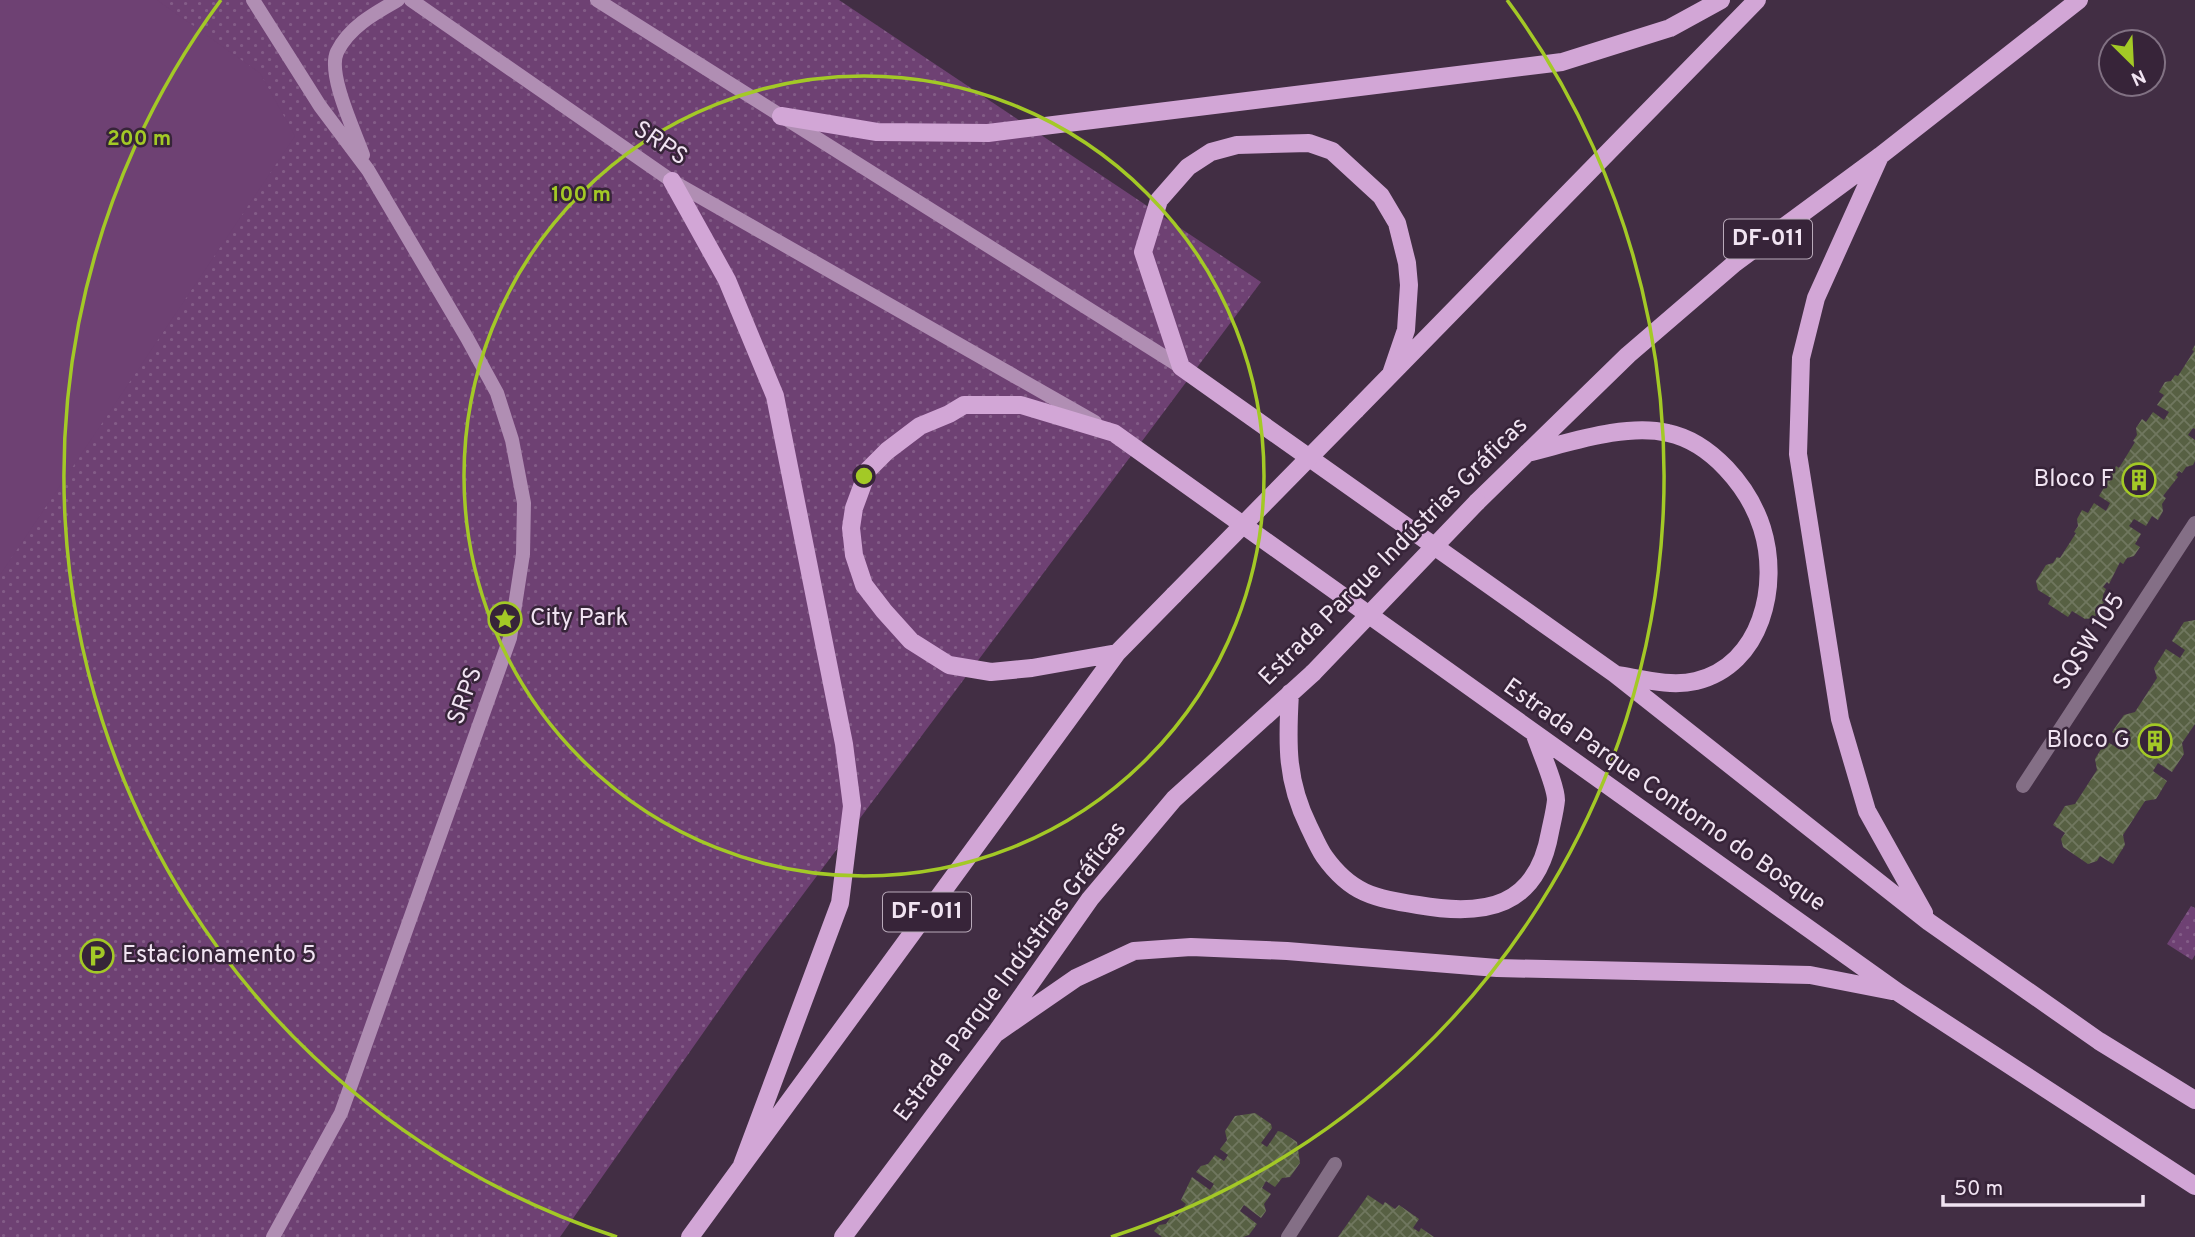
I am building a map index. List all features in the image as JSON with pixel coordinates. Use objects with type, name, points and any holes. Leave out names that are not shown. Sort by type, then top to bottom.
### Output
[{"type":"main road","name":"SRPS","points":[[253,0],[320,106],[368,170],[497,393],[512,439],[524,503],[523,554],[510,638],[341,1112],[273,1237]]},
{"type":"main road","name":"SRPS","points":[[368,170],[337,79],[337,52],[352,30],[398,0]]},
{"type":"main road","name":"SRPS","points":[[411,0],[672,181],[1114,433]]},
{"type":"main road","points":[[597,0],[1181,367],[1615,674],[1929,922],[2099,1041],[2195,1100]]},
{"type":"main road","points":[[781,117],[877,132],[989,133],[1562,62],[1670,28],[1721,0]]},
{"type":"main road","name":"DF-011","points":[[690,1237],[1117,653],[1757,0]]},
{"type":"main road","name":"Estrada Parque Indústrias Gráficas","points":[[843,1237],[995,1034],[1090,899],[1174,799],[1313,673],[1476,502],[1628,355],[1735,263],[1880,156],[2080,0]]},
{"type":"main road","points":[[1181,367],[1143,252],[1159,200],[1188,167],[1211,152],[1237,145],[1309,143],[1332,151],[1356,172],[1381,196],[1397,223],[1407,263],[1409,285],[1406,330],[1391,373]]},
{"type":"main road","points":[[1880,156],[1816,298],[1801,358],[1798,454],[1840,719],[1867,811],[1929,922]]},
{"type":"main road","points":[[672,181],[727,280],[775,396],[844,744],[852,806],[841,903],[742,1165]]},
{"type":"main road","name":"Estrada Parque Contorno do Bosque","points":[[1117,653],[1032,668],[990,672],[949,665],[911,641],[864,585],[854,555],[851,528],[854,508],[868,470],[887,451],[920,426],[964,405],[1021,405],[1114,433],[1899,993],[2195,1186]]},
{"type":"main road","points":[[1527,453],[1633,429],[1669,433],[1701,447],[1727,468],[1746,494],[1762,529],[1768,561],[1762,618],[1753,641],[1735,660],[1715,674],[1696,681],[1668,683],[1615,674]]},
{"type":"main road","points":[[1290,693],[1287,739],[1291,781],[1302,813],[1323,855],[1341,876],[1362,892],[1430,907],[1467,910],[1490,906],[1513,898],[1537,875],[1546,852],[1556,799],[1535,735]]},
{"type":"main road","points":[[995,1034],[1076,978],[1134,951],[1191,947],[1287,951],[1497,968],[1810,975],[1899,993]]},
{"type":"street","name":"SQSW 105","points":[[2023,786],[2195,523]]},
{"type":"street","points":[[1288,1237],[1335,1164]]},
{"type":"shaded area","name":"City Park","points":[[0,0],[839,0],[1261,282],[757,956],[560,1237],[0,1237]]},
{"type":"shaded area","points":[[0,0],[157,0],[260,73],[295,136],[0,575]]},
{"type":"shaded area","points":[[2191,906],[2195,908],[2195,955],[2192,960],[2167,944]]},
{"type":"building","name":"Bloco F","points":[[2195,345],[2195,429],[2188,435],[2195,440],[2195,461],[2176,475],[2178,477],[2163,496],[2166,498],[2158,520],[2152,516],[2146,526],[2134,519],[2129,526],[2141,534],[2135,544],[2140,547],[2134,556],[2127,558],[2123,564],[2120,562],[2109,584],[2107,582],[2103,587],[2106,589],[2104,602],[2094,618],[2085,619],[2072,611],[2068,617],[2048,604],[2051,598],[2038,590],[2036,581],[2046,565],[2053,563],[2057,557],[2060,558],[2076,533],[2077,519],[2082,510],[2088,513],[2094,503],[2106,511],[2110,503],[2099,496],[2105,486],[2100,483],[2106,473],[2113,472],[2116,466],[2119,468],[2135,442],[2136,428],[2142,419],[2146,422],[2153,412],[2164,420],[2169,412],[2157,405],[2164,395],[2159,392],[2165,382],[2171,381],[2175,375],[2178,376]]},
{"type":"building","name":"Bloco G","points":[[2195,620],[2195,724],[2182,743],[2184,754],[2172,772],[2158,763],[2153,771],[2167,781],[2156,799],[2145,801],[2123,835],[2125,845],[2113,864],[2100,856],[2097,861],[2088,864],[2063,847],[2061,839],[2065,833],[2053,825],[2065,806],[2075,804],[2097,770],[2095,759],[2106,741],[2121,750],[2127,742],[2112,732],[2124,715],[2135,712],[2157,678],[2154,668],[2166,649],[2180,658],[2185,650],[2172,641],[2184,622]]},
{"type":"building","points":[[1255,1113],[1271,1124],[1272,1128],[1261,1143],[1267,1147],[1278,1131],[1282,1132],[1297,1142],[1300,1163],[1290,1177],[1282,1178],[1275,1187],[1266,1181],[1262,1188],[1271,1194],[1264,1204],[1266,1211],[1261,1218],[1244,1205],[1240,1211],[1257,1224],[1249,1235],[1162,1237],[1154,1231],[1159,1225],[1166,1224],[1173,1214],[1177,1217],[1186,1204],[1181,1200],[1192,1177],[1210,1190],[1214,1184],[1196,1172],[1215,1155],[1224,1161],[1228,1155],[1220,1149],[1227,1140],[1225,1131],[1235,1116]]},
{"type":"building","points":[[1368,1195],[1395,1209],[1399,1205],[1419,1219],[1413,1228],[1419,1232],[1421,1228],[1434,1237],[1338,1237]]},
{"type":"place","name":"Bloco F","points":[[2139,480]]},
{"type":"place","name":"City Park","points":[[505,619]]},
{"type":"place","name":"Bloco G","points":[[2155,741]]},
{"type":"place","name":"Estacionamento 5","points":[[97,956]]}]
